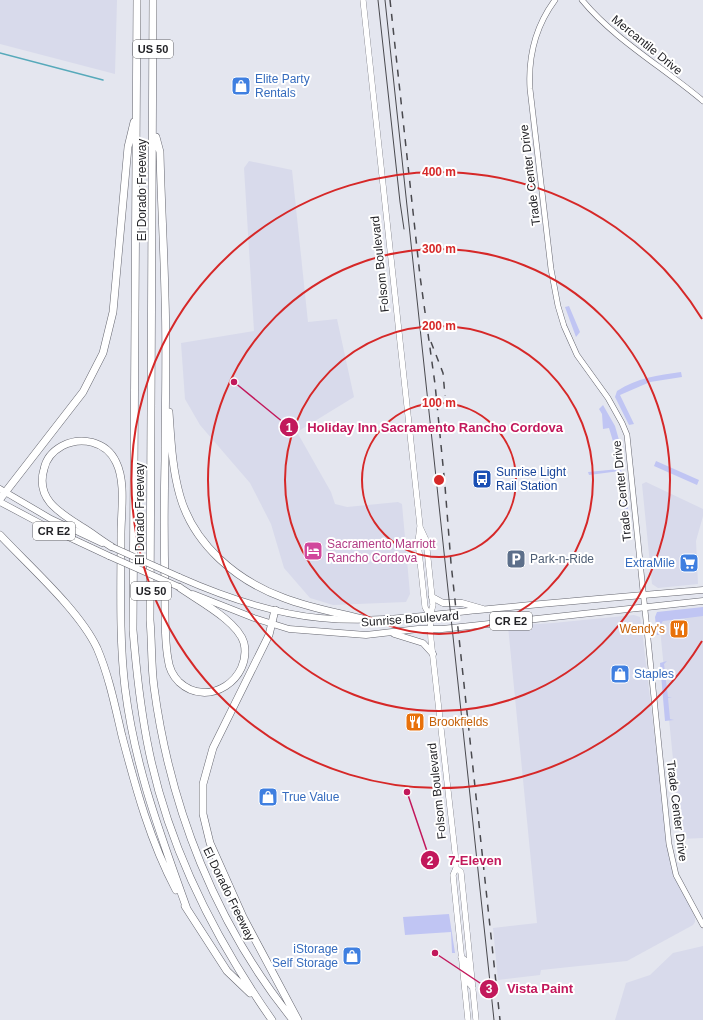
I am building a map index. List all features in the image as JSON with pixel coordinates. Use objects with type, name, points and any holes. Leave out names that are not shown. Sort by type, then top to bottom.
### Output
[{"type":"highway","name":"US 50","points":[[135,123],[138,94],[137,0]]},
{"type":"highway","name":"El Dorado Freeway","points":[[153,0],[150,620],[154,685],[169,770],[194,847],[212,890],[241,946],[272,995],[293,1020]]},
{"type":"highway","name":"El Dorado Freeway","points":[[135,123],[133,630],[138,686],[150,756],[161,797],[179,851],[201,903],[224,947],[272,1020]]},
{"type":"highway","points":[[0,500],[2,490],[82,392],[103,353],[114,312],[128,147],[135,123]]},
{"type":"highway","points":[[153,129],[160,152],[165,296],[164,551],[165,634],[168,661],[177,680],[190,689],[202,692],[220,690],[236,678],[242,666],[245,653],[243,640],[237,628],[179,587]]},
{"type":"highway","points":[[165,362],[173,463],[180,497],[192,526],[209,549],[230,570],[256,586],[277,595],[366,620]]},
{"type":"highway","points":[[112,548],[62,515],[51,506],[44,494],[42,481],[45,464],[54,452],[63,446],[79,441],[99,444],[112,454],[118,466],[122,491],[122,633],[125,687],[135,751],[150,806],[187,908]]},
{"type":"highway","points":[[0,536],[68,607],[97,648],[110,684],[139,801],[147,827],[166,871],[226,971],[259,1002]]},
{"type":"highway","points":[[275,610],[272,624],[257,663],[213,748],[203,784],[203,814],[210,843],[243,917],[298,1020]]},
{"type":"main road","name":"Folsom Boulevard","points":[[363,0],[420,526],[418,542],[425,607],[430,616]]},
{"type":"main road","name":"Sunrise Boulevard","points":[[2,490],[51,519],[112,548],[211,591],[260,608],[319,618],[366,620],[430,616],[485,609],[703,590]]},
{"type":"main road","name":"Sunrise Boulevard","points":[[0,500],[52,530],[109,556],[179,587],[272,624],[288,628],[330,633],[366,635],[703,601]]},
{"type":"main road","name":"Folsom Boulevard","points":[[420,526],[426,540],[433,605],[430,616],[433,654],[456,868],[453,875],[461,957],[465,960],[465,968]]},
{"type":"main road","points":[[432,597],[443,604],[462,602],[485,609]]},
{"type":"main road","points":[[390,633],[423,643],[433,654]]},
{"type":"main road","name":"Folsom Boulevard","points":[[456,868],[461,872],[476,1020]]},
{"type":"main road","points":[[465,968],[468,982],[473,988]]},
{"type":"main road","points":[[465,968],[468,1020]]},
{"type":"street","name":"Trade Center Drive","points":[[555,0],[545,14],[537,32],[530,57],[529,76],[551,269],[558,306],[571,344],[583,366],[619,417],[627,435],[646,607],[669,844],[676,875],[703,925]]},
{"type":"street","name":"Mercantile Drive","points":[[582,0],[591,11],[635,49],[703,101]]},
{"type":"shaded area","points":[[0,0],[117,0],[115,74],[0,44]]},
{"type":"shaded area","points":[[249,161],[292,170],[308,322],[337,319],[354,397],[297,432],[331,492],[335,504],[347,507],[398,502],[402,504],[410,594],[406,602],[333,605],[310,598],[284,568],[271,524],[250,483],[200,425],[185,399],[181,343],[254,331],[244,168]]},
{"type":"shaded area","points":[[569,306],[580,332],[576,337],[565,307]]},
{"type":"shaded area","points":[[681,372],[682,377],[650,382],[620,395],[634,424],[629,425],[615,397],[617,391],[640,380]]},
{"type":"shaded area","points":[[603,405],[615,426],[621,447],[615,448],[609,428],[603,429],[602,414],[599,409]]},
{"type":"shaded area","points":[[656,461],[699,480],[697,485],[654,466]]},
{"type":"shaded area","points":[[619,469],[624,473],[631,537],[627,537],[620,471],[589,475],[588,472]]},
{"type":"shaded area","points":[[646,482],[703,509],[703,516],[696,541],[698,584],[658,588],[652,584],[642,484]]},
{"type":"shaded area","points":[[703,607],[703,616],[663,621],[661,624],[662,634],[657,635],[655,617],[657,612]]},
{"type":"shaded area","points":[[703,609],[703,838],[681,839],[659,619]]},
{"type":"shaded area","points":[[634,615],[640,617],[641,622],[667,842],[673,871],[695,917],[695,922],[693,925],[627,961],[541,970],[540,975],[498,980],[493,928],[537,923],[508,626]]},
{"type":"shaded area","points":[[667,661],[664,664],[665,672],[670,673],[665,673],[668,697],[672,698],[668,698],[670,719],[674,720],[665,721],[660,663]]},
{"type":"shaded area","points":[[449,914],[455,953],[452,953],[451,932],[405,935],[403,917]]},
{"type":"shaded area","points":[[703,946],[703,1020],[615,1020],[626,983],[650,975],[673,953]]},
{"type":"waterway","points":[[0,53],[103,80]]},
{"type":"tram line","points":[[378,0],[404,229]]},
{"type":"tram line","points":[[385,0],[494,1020]]},
{"type":"railway","points":[[390,0],[420,276],[435,384],[451,563],[500,1020]]},
{"type":"railway","points":[[431,342],[443,373],[445,396]]},
{"type":"place","name":"Elite Party Rentals","points":[[241,86]]},
{"type":"place","name":"Holiday Inn Sacramento Rancho Cordova","points":[[234,382]]},
{"type":"place","name":"Sunrise Light Rail Station","points":[[482,479]]},
{"type":"place","name":"Sacramento Marriott Rancho Cordova","points":[[313,551]]},
{"type":"place","name":"Park-n-Ride","points":[[516,559]]},
{"type":"place","name":"ExtraMile","points":[[689,563]]},
{"type":"place","name":"Wendy's","points":[[679,629]]},
{"type":"place","name":"Staples","points":[[620,674]]},
{"type":"place","name":"Brookfields","points":[[415,722]]},
{"type":"place","name":"7-Eleven","points":[[407,792]]},
{"type":"place","name":"True Value","points":[[268,797]]},
{"type":"place","name":"Vista Paint","points":[[435,953]]},
{"type":"place","name":"iStorage Self Storage","points":[[352,956]]}]
